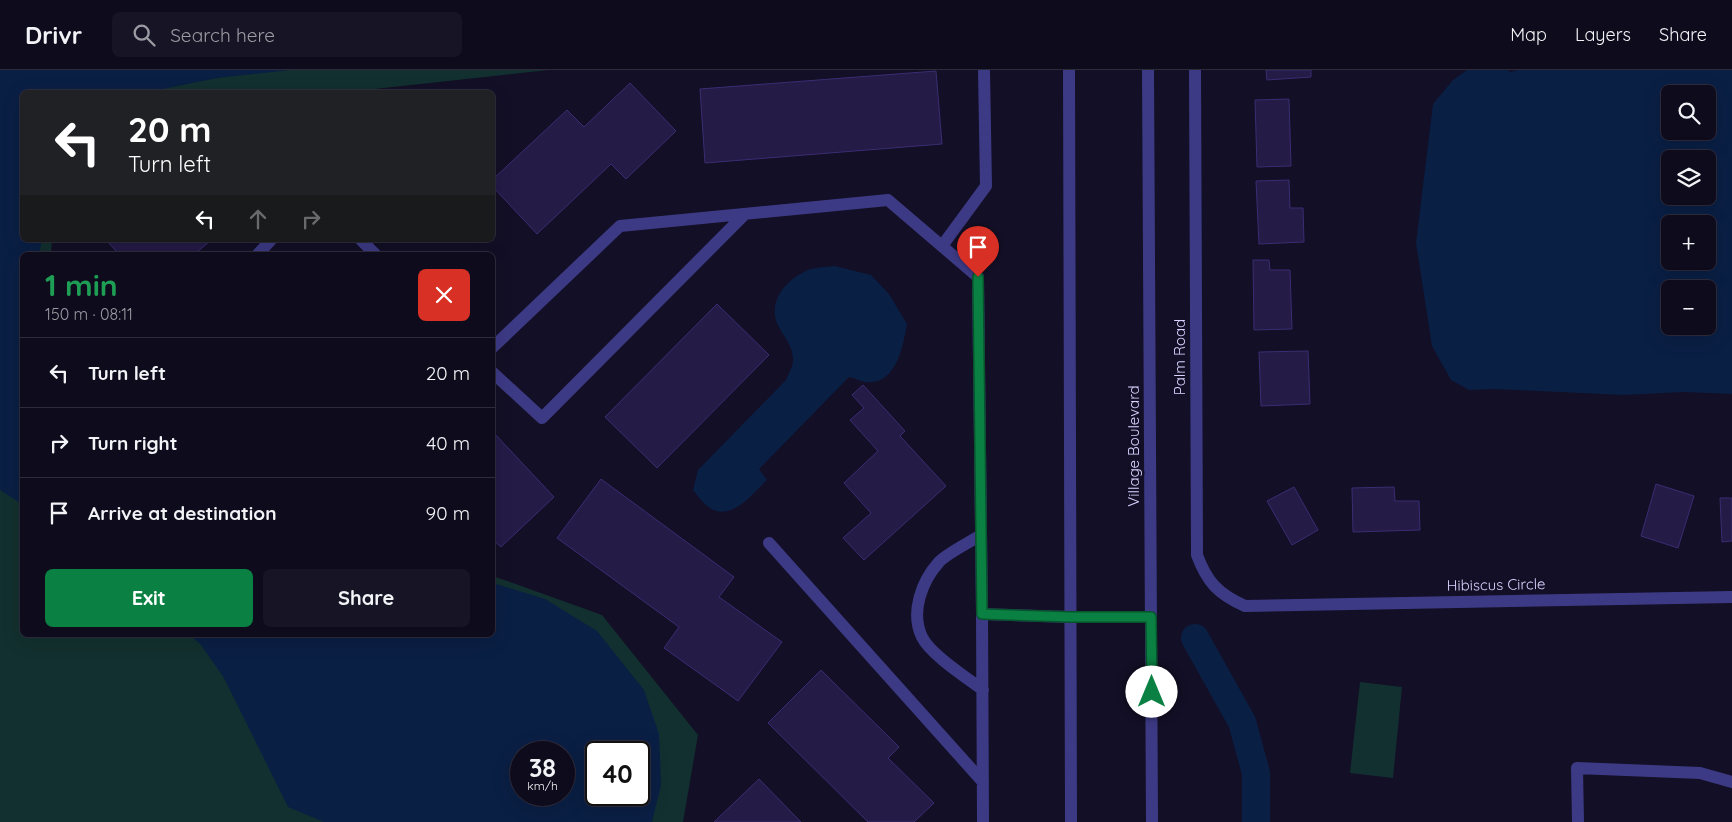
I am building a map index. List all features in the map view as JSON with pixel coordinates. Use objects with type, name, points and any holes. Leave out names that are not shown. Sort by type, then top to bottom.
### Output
[{"type":"street","points":[[942,246],[986,186],[984,70]]},
{"type":"street","points":[[1069,70],[1071,822]]},
{"type":"street","name":"Village Boulevard","points":[[1148,70],[1152,822]]},
{"type":"street","name":"Palm Road","points":[[1195,70],[1197,554],[1203,572],[1214,586],[1228,598],[1245,606],[1261,606]]},
{"type":"street","points":[[495,345],[620,226],[888,200],[978,277],[983,822]]},
{"type":"street","points":[[495,375],[542,418],[745,214]]},
{"type":"street","points":[[260,252],[269,242]]},
{"type":"street","points":[[363,242],[373,252]]},
{"type":"street","points":[[981,536],[939,561],[920,590],[918,619],[922,637],[936,654],[982,690]]},
{"type":"street","points":[[769,543],[983,782]]},
{"type":"street","name":"Hibiscus Circle","points":[[1261,606],[1732,597]]},
{"type":"street","points":[[982,614],[1151,617]]},
{"type":"street","points":[[1578,822],[1577,768],[1700,773],[1732,782]]},
{"type":"green space","points":[[0,70],[548,70],[365,90],[20,90],[20,242],[52,242],[51,252],[20,252],[20,637],[495,637],[495,577],[602,615],[698,735],[683,822],[0,822]]},
{"type":"green space","points":[[1360,682],[1402,687],[1393,778],[1350,773]]},
{"type":"water","points":[[0,70],[291,70],[217,78],[158,90],[20,90],[20,242],[42,242],[40,252],[20,252],[20,503],[0,490]]},
{"type":"water","points":[[1467,70],[1507,70],[1511,72],[1517,70],[1732,70],[1732,394],[1685,392],[1622,395],[1495,389],[1469,390],[1451,380],[1432,346],[1416,243],[1433,104],[1453,80]]},
{"type":"water","points":[[835,266],[871,275],[889,294],[907,324],[896,363],[884,378],[876,382],[865,382],[849,377],[759,469],[767,480],[747,500],[731,510],[723,512],[715,510],[704,503],[693,490],[698,470],[786,380],[793,362],[792,351],[777,323],[775,306],[777,298],[781,291],[800,274],[811,269]]},
{"type":"water","points":[[495,584],[545,599],[597,631],[644,690],[659,734],[661,785],[652,822],[324,822],[288,807],[224,678],[201,645],[192,637],[495,637]]},
{"type":"building","points":[[1266,70],[1311,70],[1311,77],[1267,80]]},
{"type":"building","points":[[936,71],[942,144],[705,163],[700,89]]},
{"type":"building","points":[[630,83],[676,131],[626,179],[611,164],[537,234],[495,189],[495,177],[567,110],[584,127]]},
{"type":"building","points":[[1289,99],[1291,166],[1257,167],[1255,100]]},
{"type":"building","points":[[1289,180],[1290,208],[1303,208],[1304,242],[1259,244],[1256,181]]},
{"type":"building","points":[[108,242],[209,242],[197,252],[117,252]]},
{"type":"building","points":[[1253,260],[1269,260],[1270,270],[1290,270],[1292,329],[1254,330]]},
{"type":"building","points":[[717,304],[769,355],[657,468],[605,417]]},
{"type":"building","points":[[1308,351],[1310,404],[1261,406],[1259,352]]},
{"type":"building","points":[[863,385],[905,431],[900,436],[946,486],[864,560],[843,538],[871,513],[844,483],[878,451],[850,420],[864,408],[852,395]]},
{"type":"building","points":[[495,434],[554,497],[501,547],[495,542]]},
{"type":"building","points":[[601,479],[734,577],[719,597],[782,642],[738,701],[664,648],[679,627],[557,538]]},
{"type":"building","points":[[1656,484],[1694,496],[1678,548],[1641,536]]},
{"type":"building","points":[[1294,487],[1318,530],[1292,545],[1267,501]]},
{"type":"building","points":[[1394,487],[1395,501],[1419,501],[1420,530],[1353,532],[1352,488]]},
{"type":"building","points":[[1720,498],[1732,498],[1732,541],[1722,542]]},
{"type":"building","points":[[821,670],[899,747],[888,758],[934,803],[914,822],[868,822],[768,723]]},
{"type":"building","points":[[759,779],[801,822],[714,822]]},
{"type":"waterway","points":[[1195,638],[1242,722],[1256,773],[1256,822]]},
{"type":"route","points":[[978,277],[982,614],[1151,617],[1152,692]]}]
